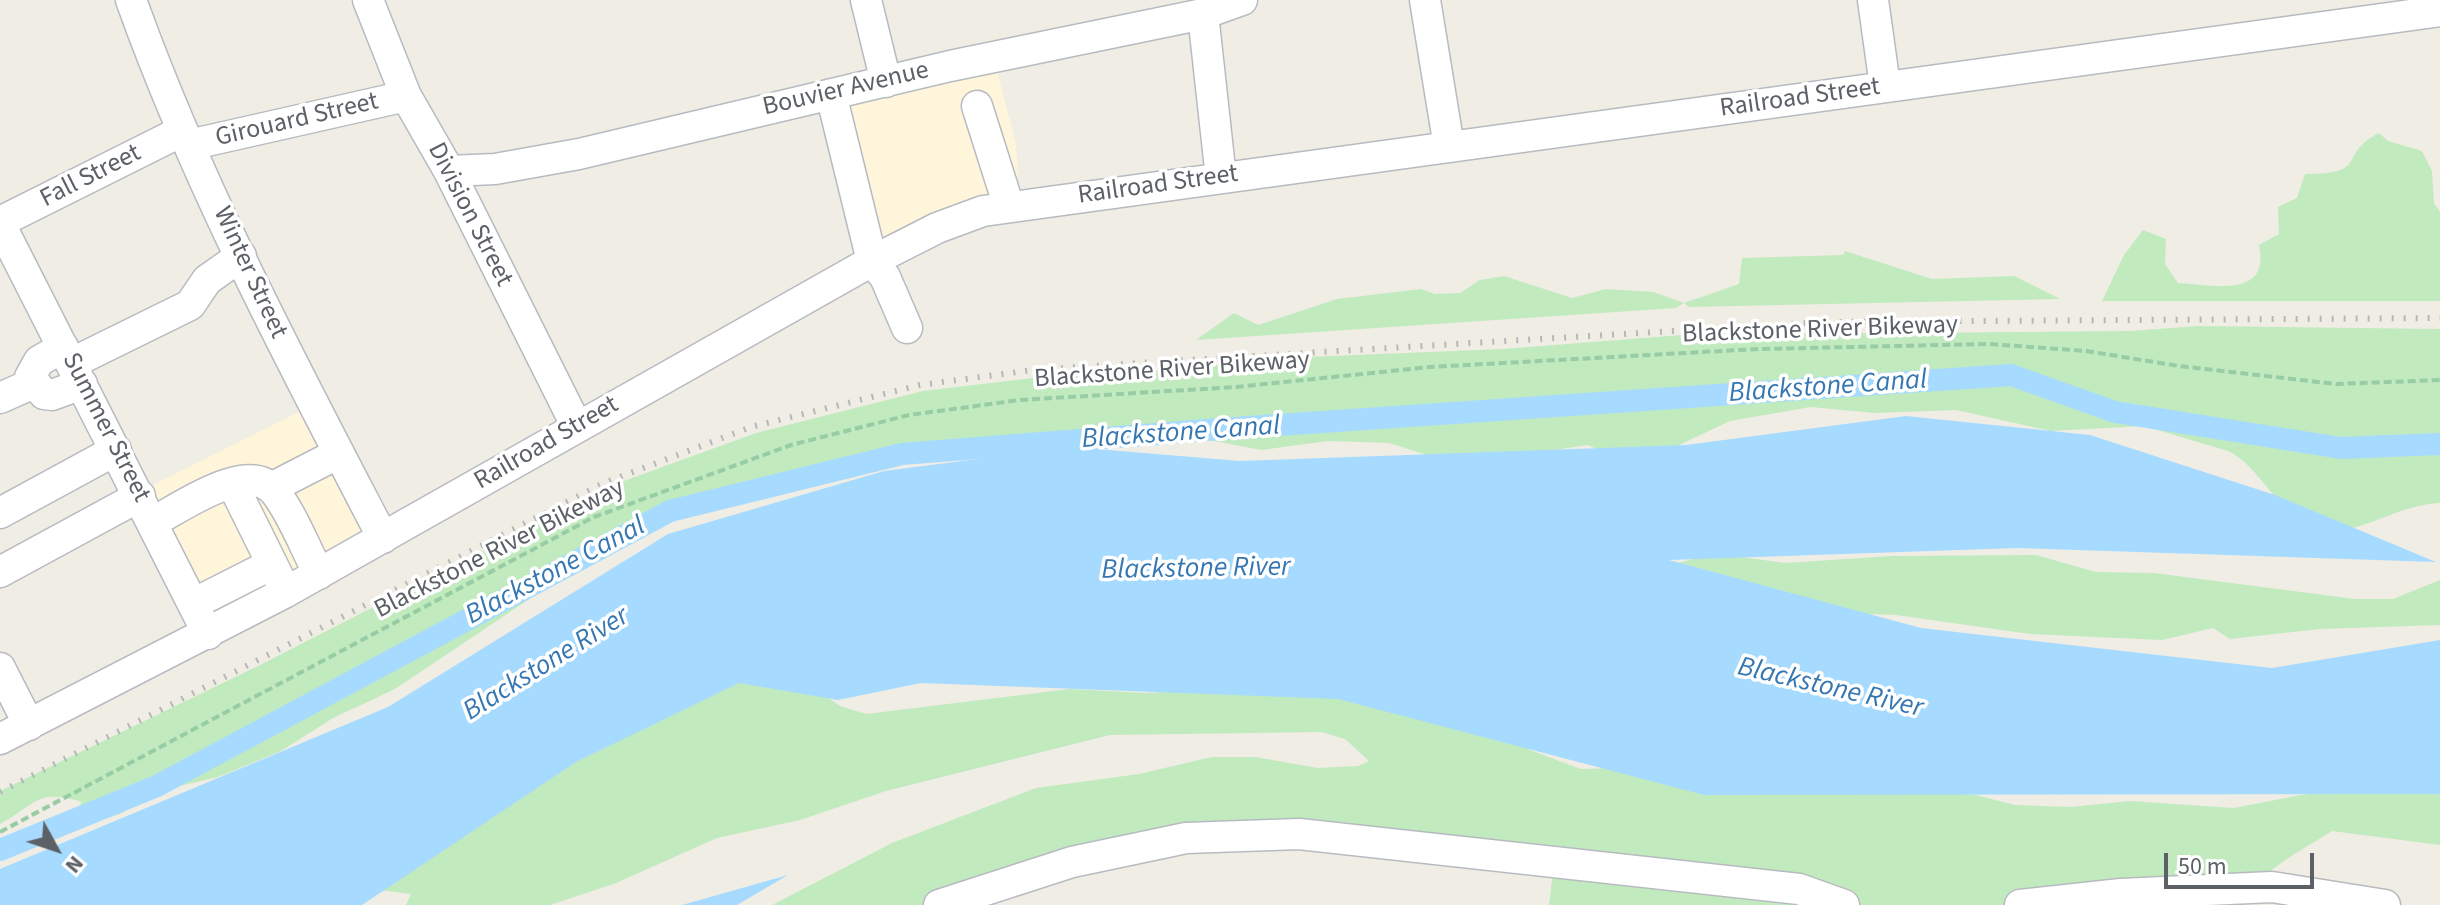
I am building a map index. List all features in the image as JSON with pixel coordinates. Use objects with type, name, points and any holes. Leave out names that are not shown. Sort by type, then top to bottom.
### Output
[{"type":"street","name":"Division Street","points":[[368,0],[406,96],[449,171],[577,427]]},
{"type":"street","points":[[866,0],[886,82]]},
{"type":"street","name":"Bouvier Avenue","points":[[449,171],[495,169],[579,154],[831,94],[1203,14],[1242,0]]},
{"type":"street","points":[[1425,0],[1449,147]]},
{"type":"street","points":[[1873,0],[1885,86]]},
{"type":"street","name":"Winter Street","points":[[136,1],[185,138],[383,538]]},
{"type":"street","name":"Railroad Street","points":[[0,739],[319,574],[872,261],[937,228],[983,211],[2440,11]]},
{"type":"street","points":[[1203,14],[1221,178]]},
{"type":"street","points":[[831,94],[872,261],[885,277],[907,328]]},
{"type":"street","name":"Girouard Street","points":[[185,138],[406,96]]},
{"type":"street","points":[[977,106],[1009,207]]},
{"type":"street","name":"Fall Street","points":[[0,223],[185,138]]},
{"type":"street","name":"Summer Street","points":[[0,223],[208,634]]},
{"type":"street","points":[[73,365],[39,361],[30,372],[34,383],[44,394],[52,395],[73,365],[190,305],[207,280],[241,256]]},
{"type":"street","points":[[0,398],[34,383]]},
{"type":"street","points":[[0,513],[116,450]]},
{"type":"street","points":[[271,488],[339,453]]},
{"type":"street","points":[[0,572],[146,509],[232,483],[256,481],[271,488],[319,574]]},
{"type":"street","points":[[232,483],[286,592]]},
{"type":"street","points":[[193,604],[272,564]]},
{"type":"street","points":[[0,668],[29,725]]},
{"type":"street","points":[[939,905],[1072,862],[1186,838],[1299,834],[1799,889],[1844,905]]},
{"type":"street","points":[[2020,905],[2121,894],[2272,887],[2385,905]]},
{"type":"path","name":"Blackstone River Bikeway","points":[[0,832],[594,517],[791,445],[909,415],[1020,400],[1236,387],[1430,367],[1773,349],[1990,344],[2086,351],[2179,366],[2336,384],[2440,380]]},
{"type":"shaded area","points":[[992,52],[1016,144],[1019,198],[876,255],[835,86]]},
{"type":"shaded area","points":[[313,405],[373,523],[353,548],[248,606],[206,615],[145,489]]},
{"type":"green space","points":[[2379,133],[2388,141],[2422,151],[2432,171],[2434,203],[2440,212],[2440,301],[2102,301],[2124,255],[2143,230],[2166,239],[2165,264],[2178,283],[2222,286],[2248,281],[2256,274],[2260,262],[2259,245],[2279,234],[2278,207],[2297,198],[2305,174],[2338,171],[2346,167],[2366,141]]},
{"type":"green space","points":[[1845,251],[1932,279],[2014,276],[2060,299],[1689,307],[1684,303],[1739,284],[1742,258],[1843,255]]},
{"type":"green space","points":[[1504,276],[1572,298],[1606,289],[1653,292],[1684,303],[1676,308],[1196,340],[1234,313],[1258,325],[1337,299],[1421,289],[1435,294],[1460,293],[1480,280]]},
{"type":"green space","points":[[2199,326],[2440,329],[2440,503],[2415,507],[2352,528],[2321,531],[2291,514],[2242,460],[2228,451],[2144,426],[2051,431],[1956,410],[1875,413],[1811,407],[1730,421],[1641,463],[1622,461],[1588,445],[1508,457],[1446,461],[1389,443],[1328,441],[1261,450],[1162,431],[1073,431],[977,441],[895,461],[825,462],[789,477],[706,495],[604,549],[395,689],[333,718],[281,751],[218,777],[154,792],[120,814],[59,834],[56,823],[74,813],[82,802],[45,798],[0,824],[0,791],[260,665],[610,486],[756,433],[923,391],[1050,376],[1111,374],[1307,357],[1503,349],[1682,335],[2130,331]]},
{"type":"green space","points":[[1713,553],[1785,563],[1892,556],[2036,555],[2096,572],[2154,573],[2355,599],[2393,599],[2440,580],[2440,625],[2320,629],[2230,639],[2213,628],[2162,640],[2030,634],[1896,615],[1810,612],[1668,566]]},
{"type":"green space","points":[[771,658],[840,706],[866,714],[1070,689],[1146,693],[1276,685],[1478,709],[1530,750],[1581,769],[1649,767],[1976,795],[2015,805],[2071,807],[2130,801],[2234,808],[2301,795],[2440,781],[2440,845],[2332,831],[2270,871],[2250,892],[2243,905],[1549,905],[1554,864],[1192,838],[942,905],[772,905],[892,843],[1036,788],[1139,774],[1212,757],[1255,757],[1318,768],[1358,766],[1369,761],[1345,739],[1322,732],[1110,735],[886,791],[800,820],[717,838],[616,883],[550,905],[406,905],[411,894],[378,890],[416,860],[435,855],[491,791]]},
{"type":"water","name":"Blackstone River","points":[[1906,416],[2090,435],[2275,495],[2436,562],[2017,548],[1669,560],[1921,628],[2272,668],[2440,640],[2440,794],[1704,795],[1338,699],[921,683],[838,700],[739,683],[576,762],[362,905],[0,905],[0,869],[388,707],[668,534],[884,471],[1072,447],[1240,461],[1686,445]]},
{"type":"water","points":[[788,875],[737,905],[682,905]]},
{"type":"waterway","name":"Blackstone Canal","points":[[0,850],[157,786],[670,511],[902,454],[1219,429],[2011,375],[2115,412],[2341,448],[2440,444]]},
{"type":"railway","points":[[0,792],[604,483],[751,427],[920,385],[1033,370],[1824,322],[2440,318]]}]
